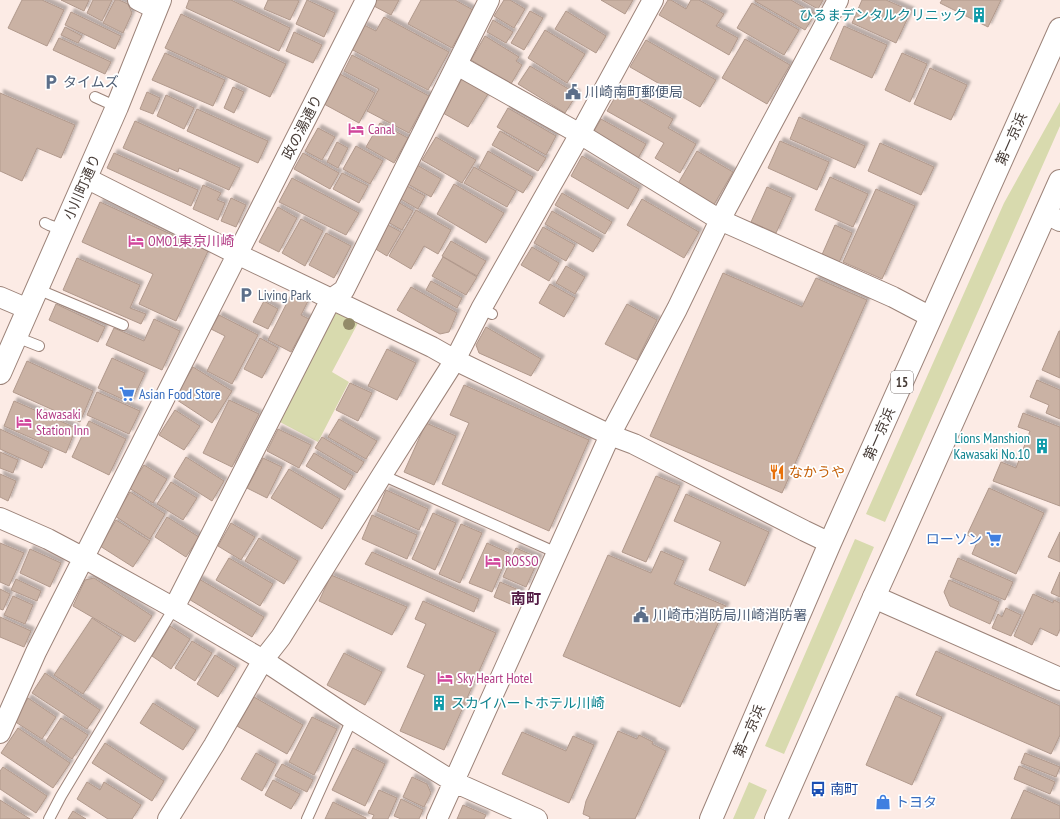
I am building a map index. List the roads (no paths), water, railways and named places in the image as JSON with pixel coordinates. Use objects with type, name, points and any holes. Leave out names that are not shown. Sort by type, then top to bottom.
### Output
[{"type":"main road","name":"小川町通り","points":[[0,373],[37,289],[54,226],[86,178],[117,107],[152,3]]},
{"type":"main road","name":"第一京浜","points":[[711,819],[830,543],[1060,29]]},
{"type":"main road","points":[[776,819],[899,542],[1053,218],[1060,181]]},
{"type":"main road","points":[[874,597],[1059,674]]},
{"type":"street","name":"政の湯通り","points":[[0,733],[36,652],[366,0]]},
{"type":"street","points":[[174,608],[331,299],[344,290],[489,0]]},
{"type":"street","points":[[168,819],[263,660],[281,637],[382,475],[487,312],[580,134],[653,0]]},
{"type":"street","points":[[437,819],[610,435],[671,307],[720,220],[838,0]]},
{"type":"street","points":[[457,65],[580,134],[720,220],[893,297],[931,317]]},
{"type":"street","points":[[86,178],[237,254],[432,347],[455,360],[610,435],[634,444],[830,543]]},
{"type":"street","points":[[0,297],[28,310]]},
{"type":"street","points":[[0,518],[48,539],[174,608],[263,660],[352,719],[454,782],[537,819]]},
{"type":"lane","points":[[95,97],[117,107]]},
{"type":"lane","points":[[37,289],[123,325]]},
{"type":"lane","points":[[16,337],[39,346]]},
{"type":"lane","points":[[382,475],[557,553]]},
{"type":"lane","points":[[48,819],[174,608]]},
{"type":"lane","points":[[307,819],[352,719]]},
{"type":"place","name":"ひるまデンタルクリニック","points":[[979,15]]},
{"type":"place","name":"タイムズ","points":[[51,82]]},
{"type":"place","name":"川崎南町郵便局","points":[[573,92]]},
{"type":"place","name":"Canal","points":[[356,129]]},
{"type":"place","name":"OMO1東京川崎","points":[[136,241]]},
{"type":"place","name":"Living Park","points":[[246,295]]},
{"type":"place","name":"Asian Food Store","points":[[127,394]]},
{"type":"place","name":"Kawasaki Station Inn","points":[[24,422]]},
{"type":"place","name":"Lions Manshion Kawasaki No.10","points":[[1042,446]]},
{"type":"place","name":"なかうや","points":[[777,472]]},
{"type":"place","name":"ローソン","points":[[994,539]]},
{"type":"place","name":"ROSSO","points":[[493,561]]},
{"type":"place","name":"川崎市消防局川崎消防署","points":[[641,615]]},
{"type":"place","name":"Sky Heart Hotel","points":[[445,678]]},
{"type":"place","name":"スカイハートホテル川崎","points":[[439,703]]},
{"type":"place","name":"南町","points":[[818,789]]},
{"type":"place","name":"トヨタ","points":[[883,802]]},
{"type":"district","name":"南町","points":[[526,598]]}]
